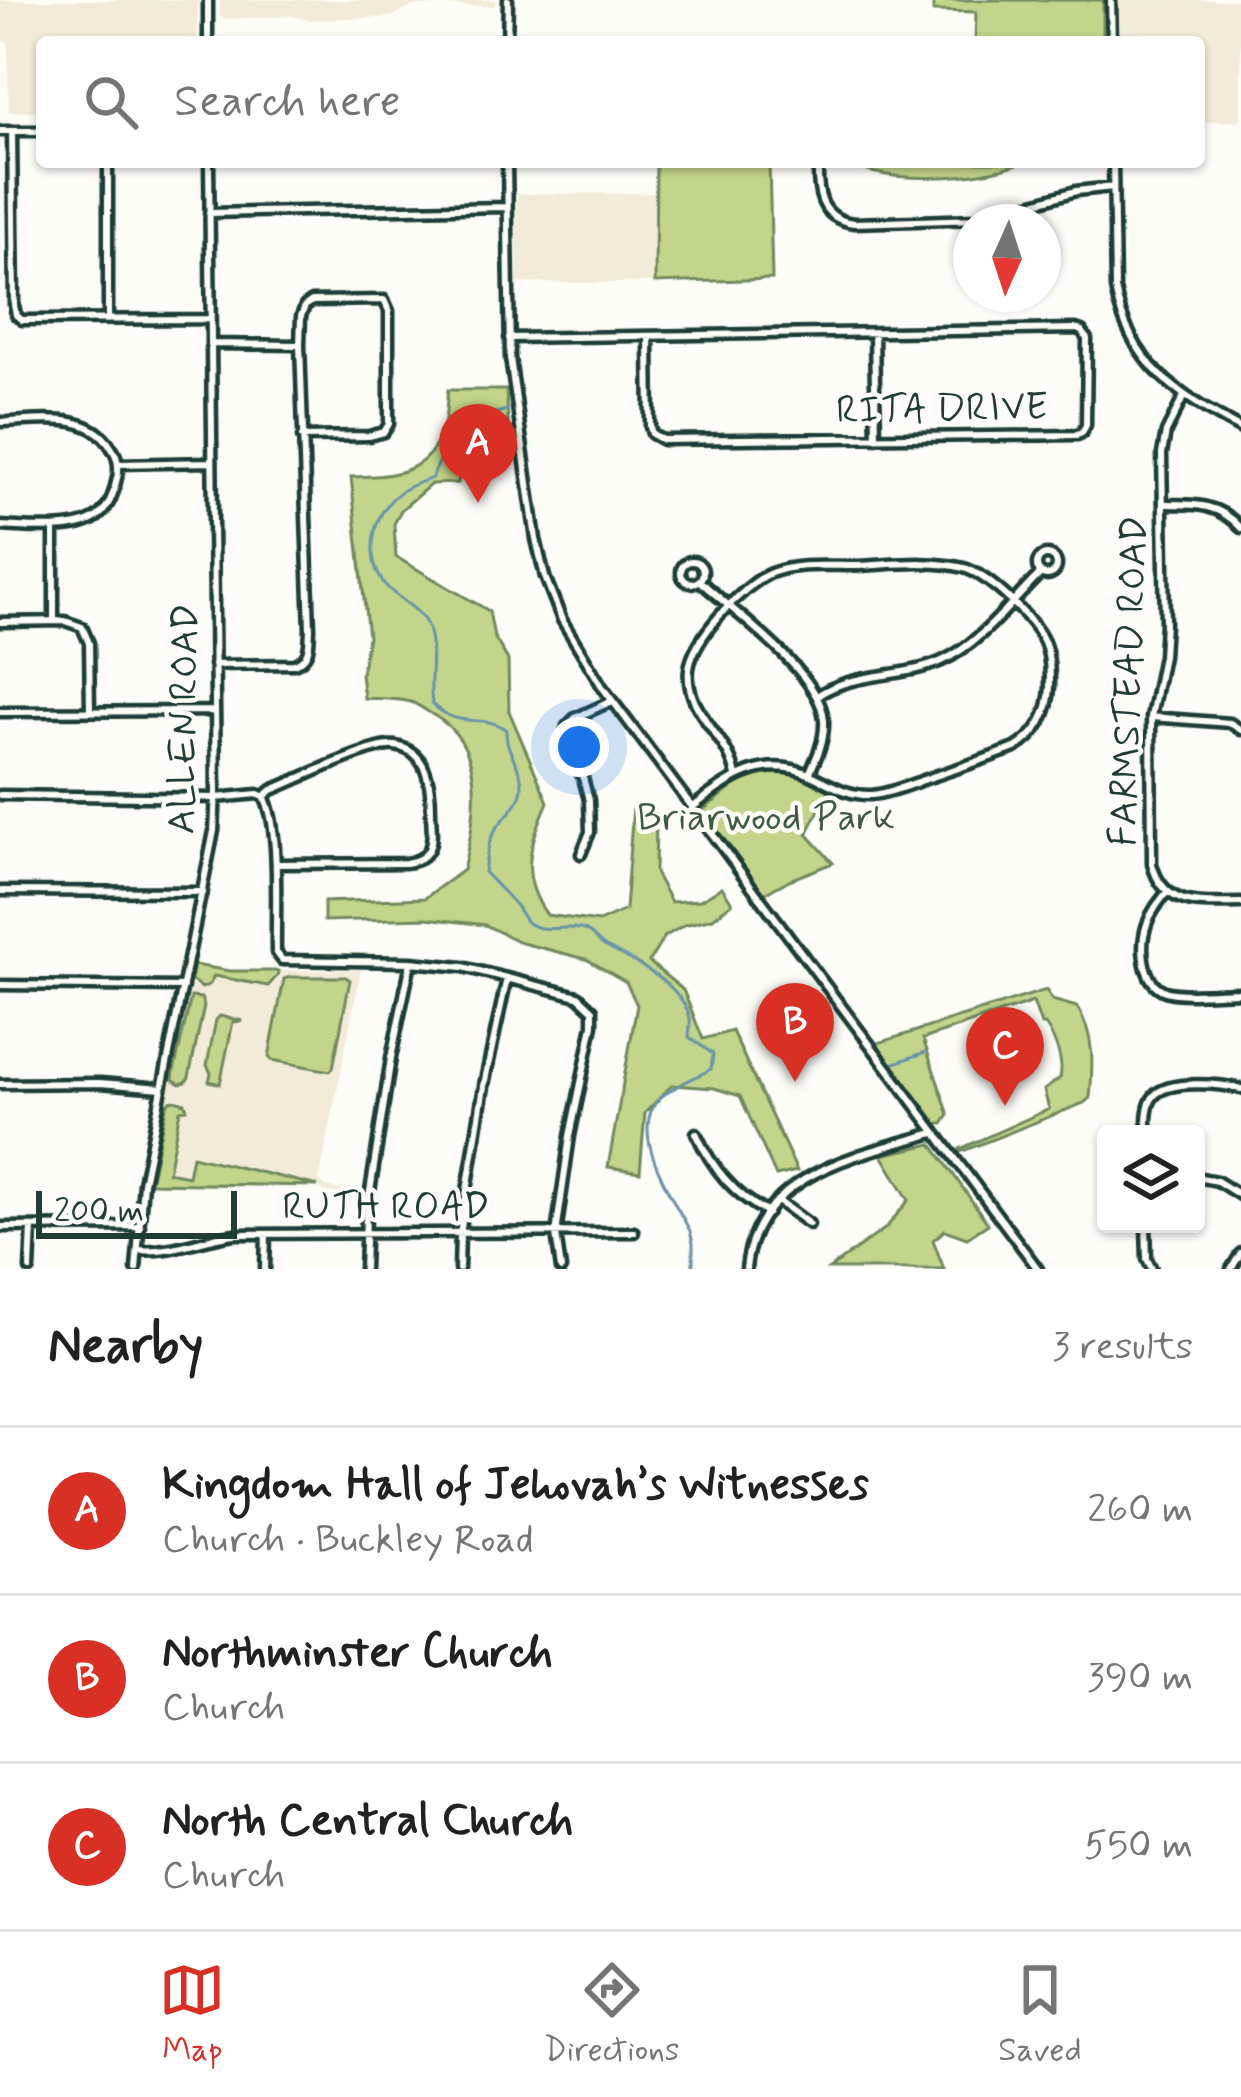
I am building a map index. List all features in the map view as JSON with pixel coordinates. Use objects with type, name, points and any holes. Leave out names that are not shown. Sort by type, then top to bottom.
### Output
[{"type":"street","points":[[208,0],[208,36]]},
{"type":"street","points":[[507,36],[508,0]]},
{"type":"street","points":[[1112,0],[1112,36]]},
{"type":"street","points":[[0,131],[36,130]]},
{"type":"street","points":[[12,131],[16,315],[29,322],[211,319]]},
{"type":"street","points":[[108,168],[108,321]]},
{"type":"street","name":"ALLEN ROAD","points":[[136,1269],[143,1183],[214,831],[209,168]]},
{"type":"street","points":[[507,168],[509,338],[536,539],[545,577],[571,638],[612,700],[1037,1269]]},
{"type":"street","points":[[818,168],[826,211],[854,223],[978,219],[1076,191],[1113,187]]},
{"type":"street","points":[[1113,168],[1119,309],[1141,354],[1166,383],[1241,429]]},
{"type":"street","points":[[209,214],[507,206]]},
{"type":"street","points":[[214,665],[294,664],[309,651],[302,436],[301,316],[312,301],[377,299],[387,303],[391,416],[385,431],[369,436],[302,436]]},
{"type":"street","name":"RITA DRIVE","points":[[509,338],[1076,329],[1087,339],[1086,425],[1082,433],[657,439],[650,427],[649,337]]},
{"type":"street","points":[[874,334],[876,438]]},
{"type":"street","points":[[211,344],[300,345]]},
{"type":"street","name":"FARMSTEAD ROAD","points":[[1184,396],[1166,432],[1162,454],[1165,624],[1151,717],[1151,864],[1160,885],[1185,901],[1241,903]]},
{"type":"street","points":[[0,422],[86,424],[110,444],[118,464],[116,485],[102,513],[82,524],[0,526]]},
{"type":"street","points":[[118,464],[212,462]]},
{"type":"street","points":[[1163,504],[1214,507],[1241,528]]},
{"type":"street","points":[[54,526],[54,620]]},
{"type":"street","points":[[692,808],[736,776],[756,768],[771,766],[809,774],[849,793],[882,794],[1023,744],[1047,710],[1050,670],[1042,638],[1031,622],[973,572],[938,564],[787,568],[754,583],[699,642],[691,659],[689,687],[736,776]]},
{"type":"street","points":[[817,696],[856,679],[939,662],[984,630],[1040,574]]},
{"type":"street","points":[[701,581],[796,668],[817,696],[824,718],[823,740],[809,774]]},
{"type":"street","points":[[0,622],[75,623],[86,634],[90,711]]},
{"type":"street","points":[[581,854],[590,832],[589,800],[564,735],[575,718],[612,700]]},
{"type":"street","points":[[0,712],[215,711]]},
{"type":"street","points":[[1151,717],[1229,723],[1241,730]]},
{"type":"street","points":[[265,796],[382,746],[399,747],[416,756],[431,783],[430,846],[420,859],[274,864]]},
{"type":"street","points":[[0,795],[265,796],[273,824],[279,957],[290,962],[463,967],[578,996],[592,1010],[593,1024],[556,1234],[561,1269]]},
{"type":"street","points":[[0,891],[203,892]]},
{"type":"street","points":[[1167,892],[1145,927],[1144,956],[1150,976],[1163,990],[1241,992]]},
{"type":"street","points":[[364,1269],[364,1235],[391,1058],[411,962]]},
{"type":"street","points":[[459,1269],[460,1234],[485,1080],[507,978]]},
{"type":"street","points":[[0,985],[183,987]]},
{"type":"street","points":[[0,1084],[162,1088]]},
{"type":"street","points":[[1148,1125],[1149,1105],[1160,1090],[1208,1084],[1241,1088]]},
{"type":"street","points":[[696,1133],[720,1174],[767,1213]]},
{"type":"street","points":[[746,1269],[750,1244],[767,1213],[798,1182],[819,1169],[934,1133]]},
{"type":"street","points":[[1205,1179],[1241,1196]]},
{"type":"street","points":[[778,1202],[809,1224]]},
{"type":"street","points":[[0,1227],[140,1226]]},
{"type":"street","points":[[29,1269],[32,1227]]},
{"type":"street","name":"RUTH ROAD","points":[[139,1250],[164,1251],[210,1237],[266,1234],[634,1232]]},
{"type":"street","points":[[1147,1233],[1152,1269]]},
{"type":"street","points":[[266,1234],[266,1269]]},
{"type":"street","points":[[1232,1269],[1241,1253]]},
{"type":"shaded area","points":[[0,0],[198,0],[197,36],[36,36],[36,111],[9,112],[8,42],[0,41]]},
{"type":"shaded area","points":[[220,0],[495,0],[495,6],[413,6],[391,17],[226,19],[219,16]]},
{"type":"shaded area","points":[[1115,0],[1241,0],[1241,121],[1205,122],[1205,36],[1116,36]]},
{"type":"shaded area","points":[[656,193],[655,283],[517,283],[517,194]]},
{"type":"shaded area","points":[[194,965],[230,971],[361,970],[319,1181],[326,1187],[365,1193],[364,1198],[325,1192],[318,1186],[150,1183]]},
{"type":"green space","points":[[933,0],[1103,0],[1103,36],[975,36],[976,12],[933,11]]},
{"type":"green space","points":[[656,168],[769,168],[772,279],[655,283]]},
{"type":"green space","points":[[861,168],[1006,168],[934,177]]},
{"type":"green space","points":[[448,390],[506,390],[509,437],[464,442],[458,483],[431,484],[401,510],[394,524],[396,557],[489,611],[494,637],[508,660],[509,711],[548,802],[530,859],[538,900],[547,915],[599,922],[625,910],[633,807],[656,818],[655,873],[671,902],[700,900],[722,887],[732,903],[713,918],[684,925],[664,937],[649,962],[683,990],[703,1039],[732,1031],[797,1171],[776,1176],[740,1096],[714,1088],[672,1085],[645,1113],[640,1172],[608,1167],[637,1005],[626,982],[586,959],[522,943],[485,925],[426,918],[324,921],[324,902],[425,898],[463,870],[474,807],[471,766],[464,747],[452,730],[414,703],[364,698],[361,674],[368,637],[351,477],[381,476],[419,464],[437,444]]},
{"type":"green space","name":"Briarwood Park","points":[[770,771],[797,775],[829,790],[807,834],[833,863],[764,894],[703,810],[739,782]]},
{"type":"green space","points":[[194,965],[278,971],[278,975],[268,986],[214,976],[202,988],[191,980]]},
{"type":"green space","points":[[284,979],[350,980],[330,1071],[269,1057]]},
{"type":"green space","points":[[1046,990],[1052,1000],[1077,1007],[1083,1018],[1091,1051],[1090,1098],[958,1153],[1049,1109],[1044,1090],[1060,1078],[1061,1065],[1033,1002],[923,1039],[949,1115],[943,1124],[936,1124],[875,1044]]},
{"type":"green space","points":[[191,997],[201,998],[204,1006],[189,1077],[180,1084],[173,1079],[174,1071]]},
{"type":"green space","points":[[220,1016],[243,1021],[233,1022],[220,1084],[209,1081],[207,1065]]},
{"type":"green space","points":[[174,1100],[185,1103],[187,1109],[180,1110],[168,1172],[188,1176],[192,1156],[318,1186],[150,1183],[166,1107]]},
{"type":"green space","points":[[932,1144],[988,1224],[967,1238],[945,1230],[933,1240],[944,1269],[829,1269],[886,1228],[909,1200],[882,1155]]},
{"type":"waterway","points":[[507,410],[456,424],[432,478],[405,489],[386,506],[375,530],[373,556],[382,581],[420,614],[428,628],[432,704],[452,717],[489,722],[506,730],[521,793],[493,834],[484,872],[528,923],[584,930],[667,985],[685,1006],[689,1037],[713,1054],[711,1069],[660,1098],[648,1128],[656,1164],[690,1231],[693,1269]]},
{"type":"waterway","points":[[892,1064],[926,1052]]},
{"type":"place","name":"Kingdom Hall of Jehovah’s Witnesses","points":[[478,503]]},
{"type":"place","name":"Northminster Church","points":[[795,1082]]},
{"type":"place","name":"North Central Church","points":[[1005,1106]]}]
